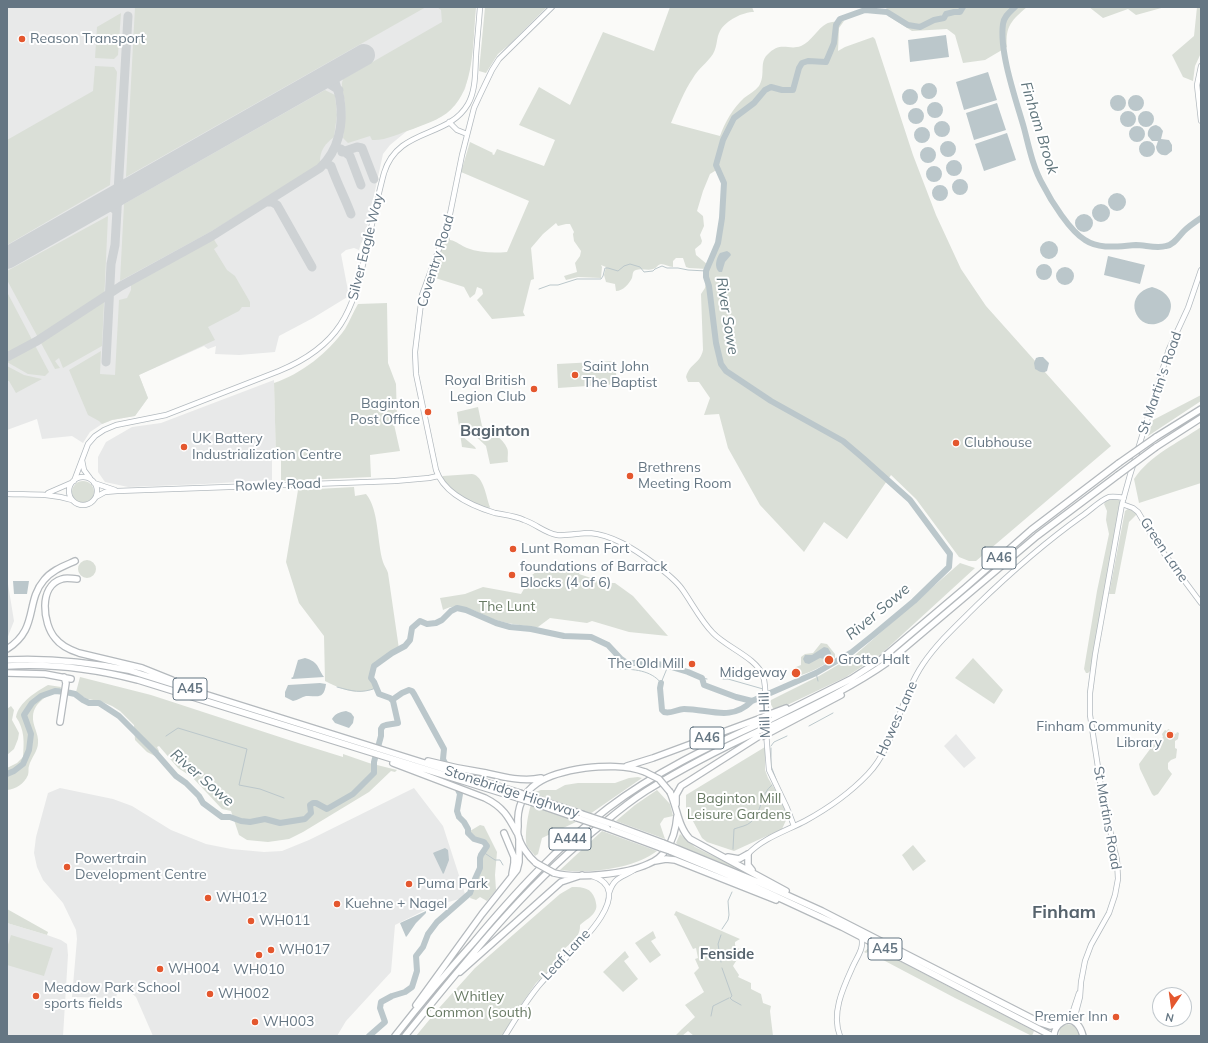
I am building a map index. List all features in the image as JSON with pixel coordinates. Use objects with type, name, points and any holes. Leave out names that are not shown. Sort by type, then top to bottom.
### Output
[{"type":"highway","name":"A46","points":[[818,696],[851,679],[880,660],[1031,530],[1156,437],[1201,409]]},
{"type":"highway","name":"A46","points":[[795,714],[827,699],[871,674],[888,662],[1037,536],[1118,474],[1201,418]]},
{"type":"highway","points":[[7,649],[18,641],[28,626],[36,596],[43,581],[56,569],[75,561]]},
{"type":"highway","points":[[78,579],[60,579],[54,583],[47,594],[45,614],[51,632],[56,639],[69,649],[142,668],[195,691]]},
{"type":"highway","name":"A46","points":[[769,730],[832,701],[890,664],[906,651],[913,642]]},
{"type":"highway","name":"Stonebridge Highway","points":[[7,660],[50,659],[100,665],[140,674],[369,750]]},
{"type":"highway","name":"Stonebridge Highway","points":[[7,666],[68,667],[118,675],[161,686],[369,750],[452,770],[519,796]]},
{"type":"highway","points":[[7,673],[45,674],[65,680],[71,679]]},
{"type":"highway","points":[[60,722],[65,680]]},
{"type":"highway","name":"A444","points":[[396,1036],[411,1016],[541,866],[568,841],[608,808],[657,775],[717,743],[761,720],[818,696]]},
{"type":"highway","name":"A444","points":[[405,1036],[488,936],[537,882],[568,852],[593,831],[646,792],[706,757],[761,734],[795,714]]},
{"type":"highway","name":"A46","points":[[624,766],[647,760],[761,720]]},
{"type":"highway","name":"A46","points":[[676,806],[676,794],[681,786],[761,734]]},
{"type":"highway","points":[[384,754],[451,785],[485,798],[502,808],[509,818],[527,853],[536,863],[554,873],[564,875],[586,875],[625,871],[652,862],[666,859],[675,860],[740,887],[795,906]]},
{"type":"highway","name":"Stonebridge Highway","points":[[384,754],[445,776],[529,799],[610,826],[758,882],[804,903],[1041,1023],[1051,1026],[1070,1021],[1077,1024]]},
{"type":"highway","points":[[452,770],[524,779],[536,779],[561,772],[588,768],[624,766],[645,772],[659,779],[670,792],[678,814],[675,832],[670,843],[666,850],[652,862]]},
{"type":"highway","points":[[411,1016],[415,1005],[482,914],[517,870],[517,814],[524,797],[533,786],[547,776]]},
{"type":"highway","name":"A45","points":[[678,814],[684,831],[690,839],[792,894],[804,903]]},
{"type":"highway","points":[[504,833],[514,857],[512,876]]},
{"type":"highway","name":"Stonebridge Highway","points":[[671,849],[861,937],[1053,1036]]},
{"type":"highway","points":[[722,857],[739,859],[748,854],[748,865],[756,874]]},
{"type":"highway","points":[[455,975],[466,968],[486,948],[561,882],[586,875]]},
{"type":"highway","points":[[1053,1036],[1056,1028],[1062,1023]]},
{"type":"highway","points":[[1077,1024],[1083,1036]]},
{"type":"street","name":"Silver Eagle Way","points":[[72,482],[88,444],[95,436],[110,427],[166,415],[190,406],[292,366],[324,344],[343,320],[356,293],[382,181],[390,158],[397,149],[408,142],[449,122],[462,112],[468,104],[472,95],[474,83],[480,7]]},
{"type":"street","name":"Coventry Road","points":[[552,7],[499,59],[492,70],[474,108],[458,172],[448,224],[422,295],[416,341],[416,380],[438,476],[455,494],[464,501],[484,509],[526,520],[556,535],[591,533],[608,537],[621,543]]},
{"type":"street","points":[[1201,66],[1198,85],[1201,121]]},
{"type":"street","points":[[449,122],[457,130],[467,134]]},
{"type":"street","name":"St Martin's Road","points":[[1124,498],[1169,349],[1188,308],[1201,270]]},
{"type":"street","points":[[7,494],[47,494],[72,500],[78,504],[84,505],[91,503],[96,497],[97,490],[84,470],[82,458]]},
{"type":"street","name":"Rowley Road","points":[[96,497],[105,492],[117,491],[395,481],[438,476]]},
{"type":"street","points":[[47,494],[81,478],[92,481]]},
{"type":"street","name":"Rowley Road","points":[[92,481],[117,491]]},
{"type":"street","points":[[72,482],[69,490],[72,500]]},
{"type":"street","name":"Howes Lane","points":[[748,854],[760,843],[813,816],[839,799],[862,781],[873,769],[886,748],[913,681],[928,657],[952,629],[1032,555],[1093,507],[1109,497],[1116,496],[1124,498]]},
{"type":"street","name":"St Martins Road","points":[[1062,1023],[1072,1014],[1080,990],[1085,961],[1091,946],[1112,906],[1118,879],[1117,860],[1103,800],[1089,705],[1095,650],[1124,498]]},
{"type":"street","name":"Green Lane","points":[[1122,504],[1133,508],[1138,512],[1157,544],[1201,603]]},
{"type":"street","name":"Mill Hill","points":[[621,543],[673,578],[682,588],[712,633],[751,661],[760,670],[764,678],[768,770],[794,826]]},
{"type":"street","name":"Leaf Lane","points":[[505,1036],[541,982],[576,948],[602,914],[608,903],[609,893],[615,880],[640,867]]},
{"type":"street","points":[[586,875],[602,881],[606,885],[609,893]]},
{"type":"street","points":[[840,1036],[836,1023],[838,1005],[848,976],[860,951],[862,942],[861,937]]},
{"type":"street","points":[[860,951],[866,945],[872,943]]},
{"type":"street","name":"St Martins Road","points":[[1077,1024],[1075,1016],[1080,997],[1080,990]]},
{"type":"shaded area","points":[[7,7],[476,7],[470,68],[465,89],[455,105],[437,119],[407,131],[390,145],[383,154],[364,241],[361,243],[359,250],[354,248],[346,250],[341,254],[349,296],[313,318],[279,336],[275,352],[239,355],[215,354],[216,346],[208,349],[204,346],[139,375],[148,398],[135,416],[112,420],[102,424],[90,432],[83,443],[72,436],[42,439],[37,419],[7,430]]},
{"type":"shaded area","points":[[946,35],[949,57],[910,62],[908,40]]},
{"type":"shaded area","points":[[988,72],[997,100],[964,110],[956,82]]},
{"type":"shaded area","points":[[929,83],[936,88],[937,91],[932,98],[929,99],[922,94],[921,91],[926,84]]},
{"type":"shaded area","points":[[910,89],[917,94],[918,97],[913,104],[910,105],[903,100],[902,97],[907,90]]},
{"type":"shaded area","points":[[1118,95],[1124,97],[1126,103],[1124,109],[1118,111],[1112,109],[1110,103],[1112,97]]},
{"type":"shaded area","points":[[1136,95],[1142,97],[1144,103],[1142,109],[1136,111],[1130,109],[1128,103],[1130,97]]},
{"type":"shaded area","points":[[935,102],[941,104],[943,110],[941,116],[935,118],[929,116],[927,110],[929,104]]},
{"type":"shaded area","points":[[997,103],[1006,130],[974,140],[966,113]]},
{"type":"shaded area","points":[[916,108],[922,110],[924,116],[922,122],[916,124],[910,122],[908,116],[910,110]]},
{"type":"shaded area","points":[[1128,111],[1134,113],[1136,119],[1134,125],[1128,127],[1122,125],[1120,119],[1122,113]]},
{"type":"shaded area","points":[[1146,111],[1152,113],[1154,119],[1152,125],[1146,127],[1140,125],[1138,119],[1140,113]]},
{"type":"shaded area","points":[[942,121],[948,123],[950,129],[948,135],[942,137],[936,135],[934,129],[936,123]]},
{"type":"shaded area","points":[[1156,125],[1163,131],[1161,139],[1169,140],[1172,145],[1172,151],[1167,155],[1163,155],[1158,152],[1156,147],[1158,141],[1152,141],[1148,136],[1149,129]]},
{"type":"shaded area","points":[[1137,126],[1143,128],[1145,134],[1143,140],[1137,142],[1131,140],[1129,134],[1131,128]]},
{"type":"shaded area","points":[[922,127],[929,132],[930,135],[925,142],[922,143],[915,138],[914,135],[919,128]]},
{"type":"shaded area","points":[[1007,133],[1016,160],[984,171],[975,144]]},
{"type":"shaded area","points":[[948,141],[954,143],[956,149],[954,155],[948,157],[942,155],[940,149],[942,143]]},
{"type":"shaded area","points":[[1147,141],[1153,143],[1155,149],[1153,155],[1147,157],[1141,155],[1139,149],[1141,143]]},
{"type":"shaded area","points":[[928,147],[935,152],[936,155],[931,162],[928,163],[921,158],[920,155],[925,148]]},
{"type":"shaded area","points":[[954,160],[960,162],[962,168],[960,174],[954,176],[948,174],[946,168],[948,162]]},
{"type":"shaded area","points":[[934,166],[940,168],[942,174],[940,180],[934,182],[928,180],[926,174],[928,168]]},
{"type":"shaded area","points":[[960,179],[966,181],[968,187],[966,193],[960,195],[954,193],[952,187],[954,181]]},
{"type":"shaded area","points":[[940,185],[947,190],[948,193],[943,200],[940,201],[933,196],[932,193],[937,186]]},
{"type":"shaded area","points":[[1117,193],[1123,196],[1126,202],[1123,208],[1117,211],[1111,208],[1108,202],[1111,196]]},
{"type":"shaded area","points":[[1101,204],[1107,207],[1110,213],[1107,219],[1101,222],[1095,219],[1092,213],[1095,207]]},
{"type":"shaded area","points":[[1084,214],[1090,217],[1093,223],[1090,229],[1084,232],[1078,229],[1075,223],[1078,217]]},
{"type":"shaded area","points":[[1049,241],[1055,244],[1058,250],[1055,256],[1049,259],[1043,256],[1040,250],[1043,244]]},
{"type":"shaded area","points":[[727,251],[731,255],[725,262],[722,272],[719,272],[716,265],[717,258],[720,253]]},
{"type":"shaded area","points":[[1108,256],[1145,265],[1140,284],[1104,275]]},
{"type":"shaded area","points":[[1041,264],[1047,264],[1052,269],[1050,278],[1047,280],[1041,280],[1036,275],[1036,269]]},
{"type":"shaded area","points":[[1065,267],[1071,270],[1074,276],[1071,282],[1065,285],[1059,282],[1056,276],[1059,270]]},
{"type":"shaded area","points":[[1152,287],[1168,296],[1171,309],[1166,319],[1152,324],[1145,323],[1139,318],[1134,305],[1142,291]]},
{"type":"shaded area","points":[[1043,357],[1049,363],[1047,371],[1045,372],[1035,369],[1034,363],[1036,358]]},
{"type":"shaded area","points":[[274,380],[276,460],[272,460],[272,480],[128,487],[105,482],[98,472],[98,457],[106,442],[132,427],[161,423]]},
{"type":"shaded area","points":[[7,578],[14,621],[7,639]]},
{"type":"shaded area","points":[[13,581],[29,581],[27,594],[14,594]]},
{"type":"shaded area","points":[[824,647],[828,648],[831,653],[829,660],[820,658],[809,664],[805,663],[803,659],[805,655],[812,655]]},
{"type":"shaded area","points":[[305,658],[313,661],[317,665],[324,677],[291,678],[293,677],[298,660]]},
{"type":"shaded area","points":[[326,684],[323,693],[319,696],[306,696],[293,701],[285,697],[285,692],[288,685]]},
{"type":"shaded area","points":[[346,711],[351,713],[354,717],[353,723],[349,728],[335,723],[332,719],[341,712]]},
{"type":"shaded area","points":[[956,734],[976,758],[964,768],[944,746]]},
{"type":"shaded area","points":[[60,788],[113,799],[132,806],[171,830],[206,844],[231,849],[264,852],[282,851],[309,840],[414,788],[443,826],[466,897],[431,907],[395,925],[391,972],[346,1021],[337,1036],[153,1036],[136,997],[129,991],[118,989],[116,998],[72,997],[77,939],[76,930],[63,903],[43,880],[37,867],[34,853],[36,837],[48,793]]},
{"type":"shaded area","points":[[445,848],[448,850],[449,860],[443,874],[433,853]]},
{"type":"shaded area","points":[[426,911],[426,913],[416,923],[406,937],[400,923]]},
{"type":"shaded area","name":"Meadow Park School sports fields","points":[[7,923],[47,935],[67,944],[68,955],[63,1036],[7,1036]]},
{"type":"green space","points":[[135,7],[426,7],[126,177]]},
{"type":"green space","points":[[437,7],[476,7],[470,72],[462,95],[451,110],[430,122],[387,138],[372,140],[370,136],[348,143],[343,138],[345,124],[345,102],[342,88],[343,79],[442,22],[441,10]]},
{"type":"green space","points":[[485,7],[547,7],[498,54],[486,73],[479,71]]},
{"type":"green space","points":[[670,7],[752,7],[754,12],[745,13],[735,17],[723,27],[719,34],[713,54],[697,72],[690,83],[681,99],[671,123],[720,136],[727,120],[736,106],[759,86],[762,78],[763,62],[767,55],[776,48],[801,46],[805,44],[823,26],[832,22],[844,21],[839,28],[838,51],[873,37],[875,39],[913,155],[936,215],[961,269],[986,306],[1111,446],[976,561],[969,561],[959,557],[916,499],[891,475],[847,539],[824,522],[804,552],[760,505],[728,448],[719,414],[704,415],[710,398],[699,382],[688,382],[686,377],[690,369],[702,355],[703,350],[701,294],[705,288],[707,269],[686,267],[683,258],[676,258],[673,261],[673,267],[661,264],[651,270],[640,269],[633,272],[632,278],[627,285],[621,290],[616,291],[615,284],[606,282],[604,275],[606,267],[601,265],[601,278],[578,277],[566,280],[564,276],[577,272],[575,263],[580,256],[581,251],[574,241],[574,232],[570,224],[558,226],[556,223],[543,234],[531,248],[534,279],[531,280],[523,312],[525,316],[492,319],[477,300],[483,294],[482,289],[477,287],[475,294],[470,298],[464,287],[429,276],[448,224],[450,240],[472,250],[482,252],[507,252],[529,201],[461,172],[470,142],[493,153],[492,154],[494,155],[497,149],[544,166],[555,140],[519,125],[539,87],[570,105],[603,32],[654,51]],"holes":[[[718,169],[724,183],[722,218],[718,243],[708,265],[696,255],[695,249],[701,244],[702,241],[700,235],[704,226],[703,216],[697,211],[710,174]]]},
{"type":"green space","points":[[886,7],[1027,7],[1017,16],[1008,29],[1007,47],[985,60],[963,63],[955,35],[947,29],[912,31],[888,16]]},
{"type":"green space","points":[[1089,7],[1165,7],[1136,15],[1128,9],[1103,18]]},
{"type":"green space","points":[[1197,7],[1201,7],[1201,53],[1195,66],[1193,81],[1183,77],[1172,55],[1194,36]]},
{"type":"green space","points":[[121,13],[118,55],[114,59],[95,58],[97,27]]},
{"type":"green space","points":[[95,66],[114,67],[117,72],[110,185],[7,245],[7,140],[93,91]]},
{"type":"green space","points":[[325,90],[335,95],[337,115],[334,137],[324,148],[321,154],[320,162],[316,167],[210,232],[120,281],[124,204]]},
{"type":"green space","points":[[108,216],[102,346],[63,368],[59,358],[55,361],[60,368],[55,369],[7,280],[7,271]]},
{"type":"green space","points":[[213,238],[218,246],[214,249],[227,270],[235,276],[250,302],[250,307],[242,307],[239,311],[208,327],[215,340],[139,375],[148,398],[135,416],[112,420],[102,424],[88,415],[69,370],[101,351],[100,374],[115,375],[119,300],[127,298],[131,290],[131,285]]},
{"type":"green space","points":[[7,292],[49,372],[45,376],[28,374],[7,362]]},
{"type":"green space","points":[[387,303],[388,363],[396,384],[397,419],[393,420],[400,451],[370,455],[371,477],[281,481],[281,460],[276,460],[274,383],[304,368],[331,346],[345,329],[358,304]]},
{"type":"green space","points":[[615,361],[617,384],[558,388],[557,364]]},
{"type":"green space","points":[[7,366],[24,375],[42,379],[16,393],[9,381],[7,381]]},
{"type":"green space","points":[[1201,395],[1201,401],[1148,436],[1153,420]]},
{"type":"green space","points":[[478,407],[482,426],[505,444],[508,451],[508,462],[490,464],[486,446],[469,430],[462,436],[476,449],[462,447],[457,412]]},
{"type":"green space","points":[[1201,427],[1201,483],[1139,503],[1134,479],[1156,456]]},
{"type":"green space","points":[[472,474],[482,483],[490,507],[489,509],[463,498],[451,489],[442,478],[443,476]]},
{"type":"green space","points":[[83,481],[91,484],[94,492],[91,500],[83,503],[75,500],[72,492],[75,484]]},
{"type":"green space","points":[[354,487],[355,496],[366,494],[370,500],[376,517],[381,554],[383,563],[388,573],[399,649],[374,666],[371,678],[376,688],[363,692],[350,691],[325,681],[324,636],[299,603],[286,562],[298,490]]},
{"type":"green space","points":[[1110,499],[1118,499],[1121,502],[1091,670],[1086,673],[1084,669],[1097,591],[1109,534],[1106,520],[1107,511],[1104,504]]},
{"type":"green space","points":[[1129,508],[1136,512],[1136,515],[1129,522],[1115,594],[1109,594],[1125,511]]},
{"type":"green space","points":[[87,560],[91,561],[95,565],[95,573],[91,577],[87,578],[83,577],[79,573],[78,569],[79,565],[83,561]]},
{"type":"green space","points":[[960,563],[975,568],[881,654],[846,677],[774,710],[769,701],[819,676],[855,655]]},
{"type":"green space","name":"The Lunt","points":[[583,564],[579,574],[606,585],[615,583],[633,596],[668,636],[629,632],[592,621],[587,623],[550,618],[538,627],[534,627],[501,621],[463,607],[456,606],[443,610],[440,598],[465,594],[483,587],[521,594],[532,575],[541,568],[553,570]]},
{"type":"green space","points":[[821,643],[827,644],[835,654],[835,658],[811,671],[796,676],[794,669],[801,665],[801,657],[805,654],[813,653]]},
{"type":"green space","points":[[973,658],[1003,690],[994,704],[955,678]]},
{"type":"green space","points":[[80,677],[151,695],[343,757],[343,754],[369,763],[397,770],[395,772],[391,771],[369,792],[289,839],[268,842],[247,840],[239,835],[231,811],[222,809],[192,777],[178,768],[159,746],[157,747],[159,751],[155,756],[147,752],[135,740],[134,725],[120,711],[100,701],[87,699],[76,692]]},
{"type":"green space","points":[[48,685],[61,687],[60,690],[43,699],[34,711],[33,719],[38,736],[38,743],[37,749],[31,760],[28,775],[19,786],[7,790],[7,768],[17,763],[23,757],[23,736],[21,727],[16,717],[24,702]]},
{"type":"green space","points":[[11,706],[14,710],[12,720],[19,733],[14,749],[7,755],[7,709]]},
{"type":"green space","points":[[1168,729],[1176,734],[1177,732],[1179,733],[1178,739],[1175,741],[1175,748],[1177,749],[1176,758],[1168,763],[1168,769],[1172,774],[1158,794],[1154,796],[1140,769],[1139,764],[1156,741],[1159,742],[1163,737],[1162,734],[1165,730],[1167,731]]},
{"type":"green space","name":"Baginton Mill Leisure Gardens","points":[[765,747],[765,770],[788,816],[782,829],[734,851],[707,842],[702,838],[686,808],[686,795]]},
{"type":"green space","points":[[629,778],[642,778],[590,814],[538,796],[535,792],[541,790],[556,790],[565,785],[578,783],[615,783]]},
{"type":"green space","points":[[657,790],[670,804],[673,816],[664,818],[660,824],[665,839],[616,821],[635,805]]},
{"type":"green space","points":[[531,805],[576,822],[542,838],[538,854],[535,856],[526,843],[527,826]]},
{"type":"green space","points":[[480,825],[484,826],[497,852],[495,875],[496,890],[487,901],[480,897],[476,900],[470,898],[478,876],[482,870],[483,865],[481,857],[489,847],[487,842],[483,839],[477,839],[470,833],[470,831]]},
{"type":"green space","points":[[602,831],[657,851],[636,862],[610,869],[584,871],[560,870]]},
{"type":"green space","points":[[680,834],[695,847],[733,866],[737,870],[680,847],[676,843]]},
{"type":"green space","points":[[913,845],[926,861],[913,871],[902,855]]},
{"type":"green space","name":"Whitley Common (south)","points":[[572,887],[580,887],[591,892],[595,899],[595,912],[580,925],[577,937],[559,954],[555,965],[536,983],[502,1036],[416,1036],[475,968],[560,894]]},
{"type":"green space","points":[[7,909],[48,932],[47,935],[7,923]]},
{"type":"green space","points":[[676,911],[740,939],[735,942],[737,948],[740,949],[746,947],[733,966],[739,975],[738,977],[751,983],[751,989],[761,994],[763,1003],[771,1006],[770,1011],[773,1036],[694,1036],[688,1031],[682,1036],[675,1036],[695,1017],[685,1005],[704,992],[694,973],[699,968],[695,959],[698,958],[696,948],[693,949],[676,916],[674,915]]},
{"type":"green space","points":[[653,931],[656,938],[651,941],[661,955],[650,963],[635,943]]},
{"type":"green space","points":[[11,935],[53,948],[44,976],[7,965],[7,948]]},
{"type":"green space","points":[[871,946],[1034,1031],[1032,1036],[955,998],[868,952],[864,952]]},
{"type":"green space","points":[[625,951],[629,957],[624,961],[638,979],[623,992],[603,972]]},
{"type":"green space","points":[[1067,1024],[1075,1026],[1080,1036],[1059,1036],[1060,1027]]},
{"type":"waterway","name":"River Sowe","points":[[7,774],[23,764],[29,750],[31,734],[24,715],[32,703],[41,696],[55,691],[66,692],[75,694],[89,703],[99,703],[119,716],[155,752],[176,776],[186,783],[199,796],[203,803],[222,817],[230,817],[241,821],[250,822],[265,819],[280,823],[305,819],[311,813],[310,805],[316,803],[327,809],[353,794],[374,773],[374,762],[381,736],[381,729],[383,726],[398,723],[393,701],[390,698],[379,694],[371,678],[374,666],[405,646],[410,640],[412,628],[420,621],[427,624],[436,623],[457,608],[510,627],[531,629],[564,636],[591,637],[608,645],[621,659],[627,663],[653,663],[688,672],[702,678],[704,685],[736,697],[752,701],[816,673],[852,652],[872,636],[914,601],[949,567],[950,554],[910,500],[843,441],[771,401],[726,371],[721,364],[716,343],[709,286],[706,277],[706,271],[718,243],[722,218],[724,183],[716,165],[723,140],[734,118],[754,103],[765,90],[771,87],[782,90],[793,90],[799,68],[802,63],[808,61],[826,62],[834,43],[836,25],[840,19],[865,10],[887,12],[908,25],[920,27],[934,20],[944,18],[946,14],[960,12],[963,7]]},
{"type":"waterway","name":"Finham Brook","points":[[1015,7],[1006,16],[1003,24],[1002,35],[1003,48],[1009,76],[1037,172],[1046,192],[1073,230],[1085,240],[1097,245],[1110,247],[1136,245],[1162,247],[1171,244],[1186,229],[1201,218]]},
{"type":"waterway","points":[[539,289],[577,279],[601,279],[605,268],[618,271],[624,266],[630,264],[640,267],[644,272],[653,271],[662,266],[667,268],[706,271]]},
{"type":"waterway","points":[[618,669],[641,671],[652,675],[661,683],[668,666]]},
{"type":"waterway","points":[[816,673],[818,681]]},
{"type":"waterway","name":"River Sowe","points":[[702,678],[707,679]]},
{"type":"waterway","points":[[723,679],[728,679],[763,689]]},
{"type":"waterway","points":[[661,683],[662,710],[664,712],[684,709],[728,713],[736,711],[752,701]]},
{"type":"waterway","points":[[337,687],[352,691],[366,691],[376,688]]},
{"type":"waterway","points":[[369,1036],[385,1022],[380,1008],[381,1002],[392,996],[405,992],[412,987],[417,971],[416,956],[423,947],[428,934],[437,922],[470,893],[480,868],[481,855],[487,846],[484,842],[474,839],[468,833],[468,829],[459,817],[457,811],[460,794],[443,759],[444,749],[414,694],[409,690],[392,700]]},
{"type":"waterway","name":"River Sowe","points":[[766,690],[771,691]]},
{"type":"waterway","points":[[809,726],[833,713]]},
{"type":"waterway","points":[[166,736],[178,728],[247,749],[239,785],[260,789],[284,798]]},
{"type":"waterway","points":[[771,746],[774,742],[787,736]]},
{"type":"waterway","points":[[771,748],[771,766],[776,779]]},
{"type":"waterway","points":[[733,849],[734,829],[751,822],[755,818],[765,793],[772,785]]},
{"type":"waterway","points":[[483,852],[495,860],[500,860],[503,865]]},
{"type":"waterway","points":[[722,929],[728,920],[728,901],[732,892]]},
{"type":"waterway","points":[[721,935],[718,944],[721,962]]},
{"type":"waterway","points":[[722,968],[732,996],[730,998],[741,1005]]},
{"type":"waterway","points":[[711,1016],[713,1006],[729,998]]},
{"type":"taxiway","points":[[106,362],[111,264],[115,245],[128,16]]},
{"type":"taxiway","points":[[7,357],[37,341],[121,286],[212,236],[320,168],[332,153],[339,136],[341,108],[339,93],[334,78],[338,70]]},
{"type":"taxiway","points":[[313,84],[328,83],[339,90]]},
{"type":"taxiway","points":[[342,152],[357,147],[362,148],[374,179]]},
{"type":"taxiway","points":[[341,149],[350,156],[361,185]]},
{"type":"taxiway","points":[[324,164],[331,166],[351,214]]},
{"type":"taxiway","points":[[118,203],[122,195],[128,189]]},
{"type":"taxiway","points":[[266,202],[272,202],[277,205],[312,267]]},
{"type":"taxiway","points":[[97,207],[108,206],[117,212]]},
{"type":"runway","points":[[7,258],[364,55]]},
{"type":"place","name":"Reason Transport","points":[[22,39]]},
{"type":"place","name":"Saint John The Baptist","points":[[575,375]]},
{"type":"place","name":"Royal British Legion Club","points":[[534,389]]},
{"type":"place","name":"Baginton Post Office","points":[[428,412]]},
{"type":"place","name":"Clubhouse","points":[[956,443]]},
{"type":"place","name":"UK Battery Industrialization Centre","points":[[184,447]]},
{"type":"place","name":"Brethrens Meeting Room","points":[[630,476]]},
{"type":"place","name":"Lunt Roman Fort","points":[[513,549]]},
{"type":"place","name":"foundations of Barrack Blocks (4 of 6)","points":[[512,575]]},
{"type":"place","name":"Grotto Halt","points":[[829,660]]},
{"type":"place","name":"The Old Mill","points":[[692,664]]},
{"type":"place","name":"Midgeway","points":[[796,673]]},
{"type":"place","name":"Finham Community Library","points":[[1170,735]]},
{"type":"place","name":"Powertrain Development Centre","points":[[67,867]]},
{"type":"place","name":"Puma Park","points":[[409,884]]},
{"type":"place","name":"WH012","points":[[208,898]]},
{"type":"place","name":"Kuehne + Nagel","points":[[337,904]]},
{"type":"place","name":"WH011","points":[[251,921]]},
{"type":"place","name":"WH017","points":[[271,950]]},
{"type":"place","name":"WH010","points":[[259,955]]},
{"type":"place","name":"WH004","points":[[160,969]]},
{"type":"place","name":"WH002","points":[[210,994]]},
{"type":"place","name":"Meadow Park School sports fields","points":[[36,996]]},
{"type":"place","name":"Premier Inn","points":[[1116,1017]]},
{"type":"place","name":"WH003","points":[[255,1022]]},
{"type":"district","name":"Baginton","points":[[495,431]]},
{"type":"district","name":"Finham","points":[[1064,913]]},
{"type":"district","name":"Fenside","points":[[727,954]]}]
